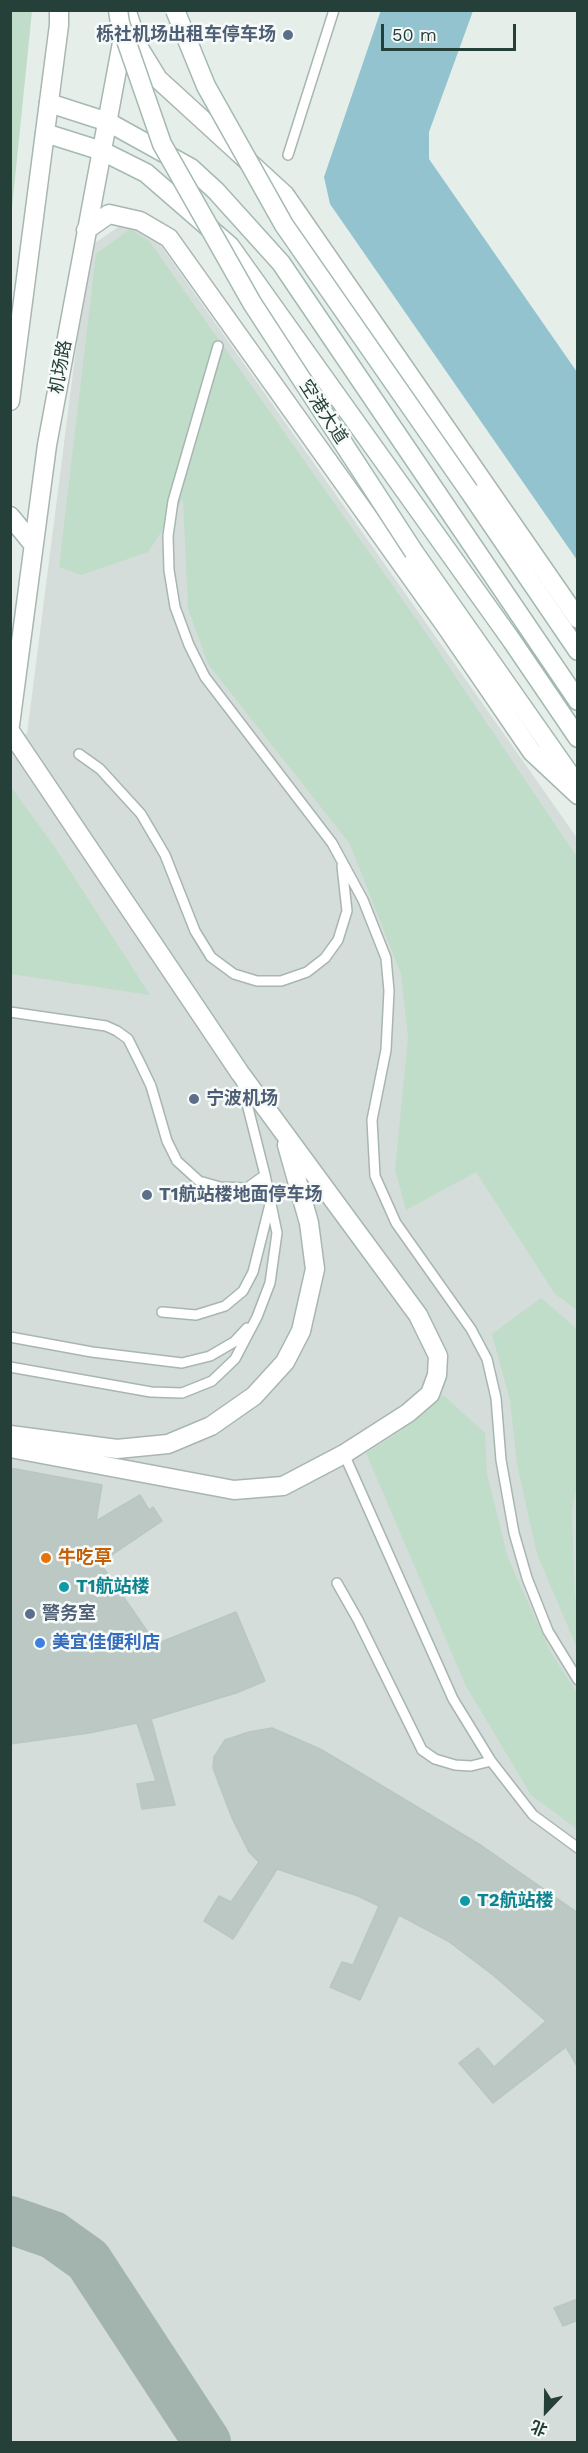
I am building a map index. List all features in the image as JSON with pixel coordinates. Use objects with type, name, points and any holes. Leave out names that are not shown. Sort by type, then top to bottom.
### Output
[{"type":"street","points":[[10,401],[59,25],[59,10]]},
{"type":"street","points":[[175,10],[206,86],[285,225],[578,651]]},
{"type":"street","points":[[124,11],[139,48],[158,79],[285,195],[578,619]]},
{"type":"street","name":"机场路","points":[[10,726],[47,445],[86,230],[120,64],[124,11]]},
{"type":"street","name":"空港大道","points":[[124,11],[120,24],[162,144],[252,303],[414,552],[578,786]]},
{"type":"street","points":[[49,103],[108,122],[190,168],[216,191],[281,263],[578,701]]},
{"type":"street","points":[[45,133],[102,151],[146,173],[230,246],[512,640],[578,738]]},
{"type":"street","points":[[86,230],[109,214],[140,221],[169,237],[445,625],[532,752],[578,795]]},
{"type":"street","points":[[10,516],[33,544]]},
{"type":"street","points":[[10,730],[240,1073],[418,1315],[438,1356],[437,1375],[430,1394],[408,1413],[344,1454],[283,1485],[234,1490],[10,1448]]},
{"type":"street","points":[[10,1435],[117,1449],[168,1444],[211,1426],[254,1396],[285,1362],[301,1331],[315,1269],[309,1223],[285,1136]]},
{"type":"lane","points":[[288,155],[334,10]]},
{"type":"lane","points":[[218,346],[173,501],[168,536],[169,570],[176,607],[189,645],[205,677],[332,843],[363,900],[386,958],[389,991],[386,1050],[372,1120],[375,1176],[396,1223],[471,1329],[487,1359],[496,1398],[501,1460],[512,1522],[527,1578],[548,1631],[578,1680]]},
{"type":"lane","points":[[79,754],[100,769],[141,814],[165,855],[195,931],[211,957],[234,974],[257,981],[281,981],[307,972],[325,957],[338,940],[347,911],[341,861]]},
{"type":"lane","points":[[10,1012],[106,1026],[128,1039],[151,1086],[167,1141],[177,1161],[199,1181],[236,1189],[247,1188],[265,1175]]},
{"type":"lane","points":[[10,1367],[151,1392],[182,1393],[212,1381],[235,1359],[257,1317],[270,1282],[277,1233],[240,1073]]},
{"type":"lane","points":[[162,1312],[196,1315],[225,1306],[243,1291],[253,1272],[270,1200]]},
{"type":"lane","points":[[10,1337],[92,1352],[182,1363],[210,1356],[234,1342],[257,1317]]},
{"type":"lane","points":[[344,1454],[453,1699],[491,1761],[533,1815],[578,1848]]},
{"type":"lane","points":[[337,1583],[358,1620],[422,1750],[435,1759],[455,1765],[471,1766],[491,1761]]},
{"type":"shaded area","points":[[127,221],[157,240],[577,838],[577,2442],[11,2442],[10,733],[27,734],[89,247]]},
{"type":"green space","points":[[10,11],[32,11],[11,218]]},
{"type":"green space","points":[[130,229],[149,241],[424,630],[577,857],[577,1310],[555,1294],[476,1172],[406,1210],[395,1169],[408,1038],[401,974],[350,844],[208,664],[188,608],[183,499],[148,552],[81,575],[59,567],[96,254]]},
{"type":"green space","points":[[11,787],[54,846],[150,995],[11,974]]},
{"type":"green space","points":[[541,1298],[577,1329],[578,1476],[572,1513],[575,1598],[578,1603],[577,1648],[537,1554],[517,1464],[510,1400],[492,1334]]},
{"type":"green space","points":[[443,1395],[485,1433],[487,1474],[508,1558],[550,1651],[577,1693],[577,1829],[531,1795],[466,1686],[366,1453],[398,1433]]},
{"type":"water","points":[[381,10],[473,11],[429,132],[429,159],[577,372],[577,560],[330,204],[324,177]]},
{"type":"building","name":"T1航站楼","points":[[10,1468],[102,1485],[96,1521],[140,1495],[149,1510],[153,1507],[162,1521],[100,1563],[156,1644],[236,1612],[265,1681],[236,1693],[151,1719],[175,1805],[142,1809],[137,1784],[156,1781],[137,1723],[89,1733],[10,1744]]},
{"type":"building","name":"T2航站楼","points":[[272,1728],[320,1749],[482,1846],[578,1913],[578,2068],[566,2047],[493,2103],[459,2063],[478,2048],[494,2067],[546,2021],[493,1975],[448,1941],[399,1915],[360,2000],[330,1987],[342,1962],[353,1965],[379,1906],[358,1896],[277,1869],[233,1939],[204,1921],[219,1896],[231,1902],[259,1862],[249,1852],[232,1818],[213,1768],[214,1757],[225,1740],[249,1732]]},
{"type":"building","points":[[578,2299],[578,2320],[563,2326],[554,2308]]},
{"type":"taxiway","points":[[10,2220],[53,2235],[88,2260],[207,2442]]},
{"type":"place","name":"栎社机场出租车停车场","points":[[288,35]]},
{"type":"place","name":"宁波机场","points":[[194,1099]]},
{"type":"place","name":"T1航站楼地面停车场","points":[[147,1195]]},
{"type":"place","name":"牛吃草","points":[[46,1558]]},
{"type":"place","name":"T1航站楼","points":[[64,1587]]},
{"type":"place","name":"警务室","points":[[30,1614]]},
{"type":"place","name":"美宜佳便利店","points":[[40,1643]]},
{"type":"place","name":"T2航站楼","points":[[465,1901]]}]
